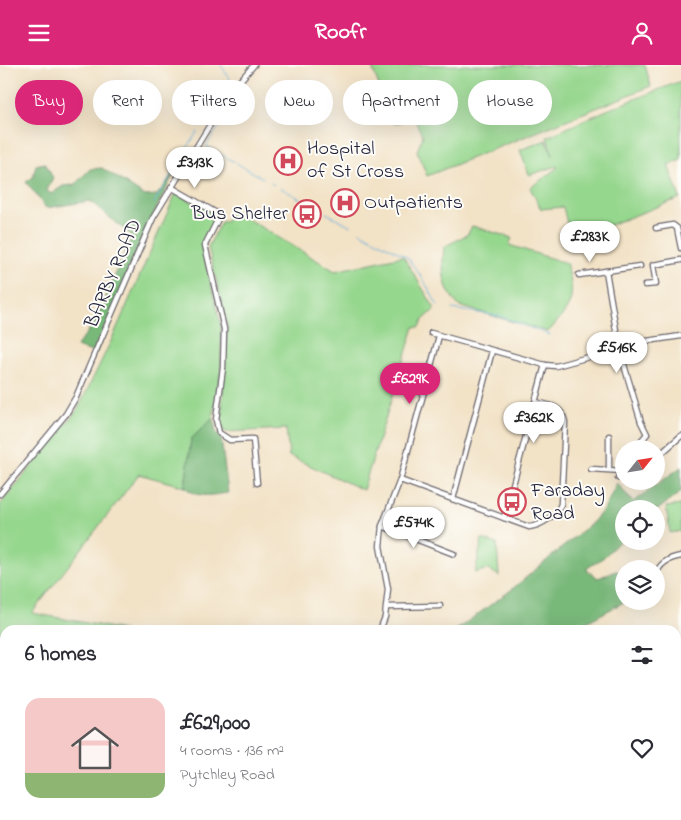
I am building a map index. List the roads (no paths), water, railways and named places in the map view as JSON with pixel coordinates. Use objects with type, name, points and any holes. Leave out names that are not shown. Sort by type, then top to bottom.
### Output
[{"type":"street","name":"BARBY ROAD","points":[[0,494],[66,414],[76,397],[153,219],[233,87],[254,65]]},
{"type":"street","points":[[171,187],[220,215],[205,245],[224,329],[223,368],[216,420],[219,433],[230,440],[253,439],[257,483]]},
{"type":"street","points":[[656,228],[674,225],[677,228],[681,248]]},
{"type":"street","points":[[645,285],[656,284],[654,265],[681,260]]},
{"type":"street","points":[[578,275],[640,266]]},
{"type":"street","points":[[606,271],[620,347],[640,423],[647,435],[642,440]]},
{"type":"street","points":[[431,333],[544,365],[561,366],[620,347],[681,336]]},
{"type":"street","points":[[382,625],[387,607],[388,589],[380,546],[382,525],[400,480],[439,336]]},
{"type":"street","points":[[452,499],[492,351]]},
{"type":"street","points":[[504,518],[544,365]]},
{"type":"street","points":[[400,480],[529,527],[538,525],[557,511],[562,499],[564,416],[555,407],[535,402]]},
{"type":"street","points":[[609,436],[609,469]]},
{"type":"street","points":[[665,450],[681,437]]},
{"type":"street","points":[[590,469],[615,469]]},
{"type":"street","points":[[382,525],[454,554]]},
{"type":"street","points":[[665,563],[673,558],[681,556]]},
{"type":"street","points":[[387,607],[440,606]]},
{"type":"waterway","points":[[221,65],[230,80]]},
{"type":"waterway","points":[[220,125],[206,146],[263,178]]},
{"type":"waterway","points":[[154,203],[197,132]]},
{"type":"waterway","points":[[281,188],[320,210]]},
{"type":"waterway","points":[[326,213],[351,226]]},
{"type":"waterway","points":[[360,232],[407,257],[423,279],[438,306]]},
{"type":"waterway","points":[[452,309],[499,316],[550,335]]},
{"type":"place","name":"Hospital of St Cross","points":[[288,161]]},
{"type":"place","name":"Outpatients","points":[[345,203]]},
{"type":"place","name":"Bus Shelter","points":[[307,214]]},
{"type":"place","name":"Faraday Road","points":[[512,502]]}]
